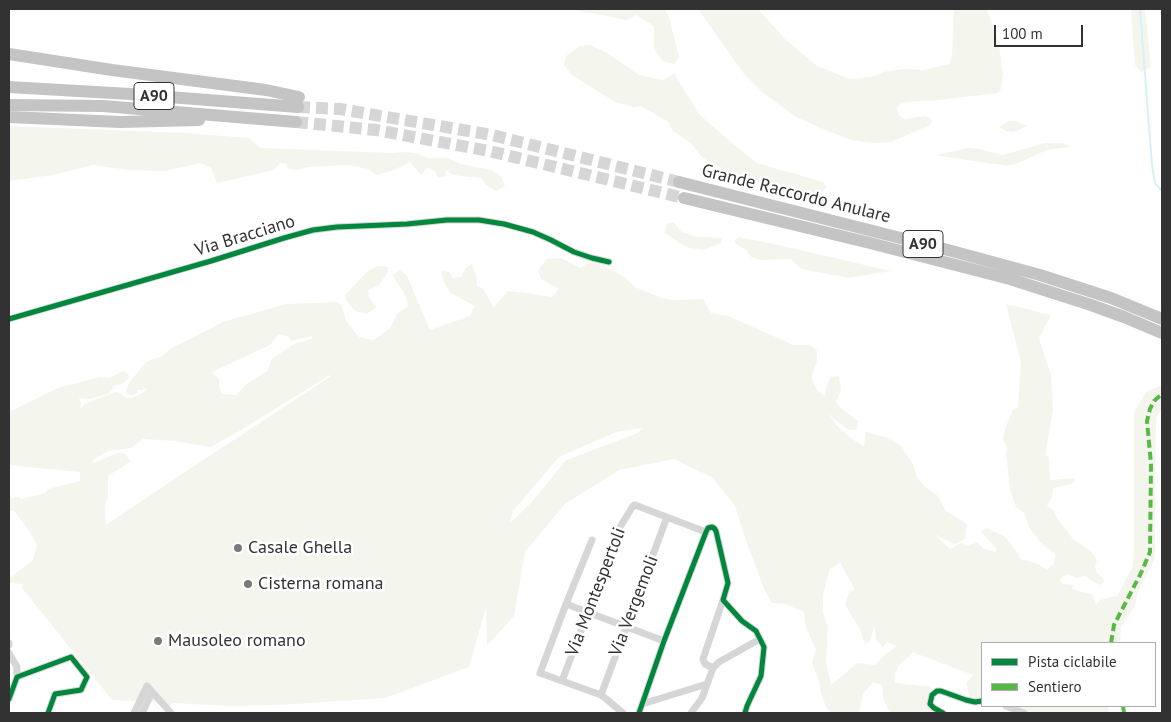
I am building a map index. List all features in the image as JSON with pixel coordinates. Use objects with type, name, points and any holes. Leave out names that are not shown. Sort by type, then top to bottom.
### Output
[{"type":"highway","name":"A90","points":[[9,54],[112,70],[266,90],[299,102],[9,87]]},
{"type":"highway","name":"A90","points":[[9,105],[103,106],[296,122]]},
{"type":"highway","points":[[9,117],[120,122],[184,121],[236,117]]},
{"type":"highway","name":"Grande Raccordo Anulare","points":[[679,182],[948,250],[1040,276],[1112,298],[1162,319]]},
{"type":"highway","name":"Grande Raccordo Anulare","points":[[684,198],[870,243],[1010,280],[1082,302],[1162,333]]},
{"type":"street","name":"Via Bracciano","points":[[9,320],[284,238],[313,230],[337,227],[447,220],[479,220],[504,224],[533,232],[574,252],[610,262]]},
{"type":"street","name":"Via Montespertoli","points":[[562,681],[620,527],[634,505],[667,518]]},
{"type":"street","points":[[667,518],[706,532]]},
{"type":"street","name":"Via Vergemoli","points":[[601,695],[667,518]]},
{"type":"street","points":[[639,713],[664,641],[708,528],[713,528],[716,531],[728,583],[704,659],[705,664],[713,668]]},
{"type":"street","points":[[592,540],[540,673],[601,695],[624,713]]},
{"type":"street","points":[[723,600],[744,623],[756,631],[764,648],[761,676],[745,713]]},
{"type":"street","points":[[566,604],[664,641]]},
{"type":"street","points":[[691,713],[699,703],[713,668],[719,662],[760,640]]},
{"type":"street","points":[[9,653],[17,667],[17,677],[9,699]]},
{"type":"street","points":[[17,677],[71,658],[87,677],[81,690],[55,694],[48,713]]},
{"type":"street","points":[[642,704],[707,684]]},
{"type":"street","points":[[134,713],[149,689]]},
{"type":"street","points":[[142,713],[149,689]]},
{"type":"street","points":[[149,689],[171,713]]},
{"type":"street","points":[[943,713],[930,704],[932,695],[937,691],[973,702],[981,701]]},
{"type":"street","points":[[1009,707],[1024,713]]},
{"type":"shaded area","points":[[569,9],[665,10],[669,17],[679,57],[674,64],[662,61],[654,48],[654,26],[636,15],[627,20]]},
{"type":"shaded area","points":[[698,9],[758,9],[785,39],[817,66],[850,79],[872,77],[887,71],[905,69],[924,70],[949,64],[952,57],[954,9],[986,9],[999,45],[1003,73],[1001,89],[998,93],[900,104],[897,109],[899,115],[905,119],[924,116],[932,121],[930,125],[891,142],[873,143],[851,140],[796,117],[762,92],[744,74]]},
{"type":"shaded area","points":[[1131,9],[1145,9],[1151,67],[1141,72],[1135,65]]},
{"type":"shaded area","points":[[591,45],[607,53],[639,75],[663,80],[674,73],[699,114],[757,163],[823,182],[826,187],[823,191],[806,195],[746,179],[709,162],[701,156],[692,144],[672,130],[668,122],[641,106],[633,107],[615,102],[572,75],[564,65],[566,56],[580,46]]},
{"type":"shaded area","points":[[1010,121],[1016,121],[1027,126],[1012,132],[999,127]]},
{"type":"shaded area","points":[[9,126],[186,133],[249,138],[261,148],[405,152],[419,154],[428,158],[448,158],[460,164],[492,170],[501,176],[505,186],[496,191],[486,185],[481,178],[453,175],[446,170],[445,177],[438,178],[435,171],[427,168],[421,175],[410,162],[394,170],[377,175],[368,169],[348,165],[307,167],[298,170],[288,169],[287,164],[280,163],[274,170],[217,183],[211,168],[201,163],[165,171],[129,170],[93,165],[53,175],[9,181]]},
{"type":"shaded area","points":[[1045,143],[1062,143],[1070,147],[1047,150],[1008,166],[934,155],[969,148],[1003,155]]},
{"type":"shaded area","points":[[673,222],[682,232],[698,237],[723,238],[721,243],[704,250],[690,248],[665,233],[666,224]]},
{"type":"shaded area","points":[[739,237],[891,271],[849,278],[801,269],[791,259],[761,260],[751,257],[746,250],[736,244],[734,240]]},
{"type":"shaded area","points":[[561,258],[581,268],[586,264],[595,263],[623,276],[635,287],[661,298],[676,300],[703,299],[711,313],[728,316],[794,345],[810,345],[817,351],[817,361],[811,378],[818,391],[825,396],[826,387],[831,377],[839,376],[841,390],[836,402],[858,421],[857,430],[849,430],[828,412],[837,426],[852,439],[864,446],[866,431],[886,437],[901,446],[913,464],[917,478],[925,487],[937,495],[946,511],[967,524],[965,539],[955,544],[934,534],[950,549],[961,543],[967,546],[977,542],[984,549],[996,552],[997,549],[981,532],[986,528],[1004,536],[1021,559],[1038,564],[1047,570],[1054,563],[1055,554],[1040,542],[1029,527],[1024,513],[1016,507],[1010,489],[1007,447],[1003,439],[1013,410],[1018,407],[1021,362],[1006,304],[1051,315],[1039,338],[1051,375],[1053,410],[1045,455],[1049,457],[1050,480],[1076,479],[1071,484],[1053,488],[1052,496],[1047,506],[1054,511],[1073,539],[1091,551],[1097,560],[1095,567],[1097,573],[1103,578],[1104,582],[1101,585],[1085,576],[1076,578],[1068,574],[1063,576],[1060,581],[1063,584],[1073,585],[1072,589],[1093,595],[1096,605],[1100,600],[1117,596],[1133,566],[1134,413],[1146,392],[1162,385],[1162,408],[1156,418],[1155,558],[1137,594],[1135,607],[1121,627],[1120,642],[981,642],[981,703],[970,699],[966,683],[973,675],[912,652],[899,665],[895,674],[895,683],[930,686],[932,704],[945,713],[892,713],[883,698],[882,685],[873,682],[863,694],[859,713],[832,713],[826,707],[812,662],[816,649],[806,628],[804,612],[785,604],[772,603],[764,589],[735,506],[713,478],[674,459],[619,470],[565,504],[525,552],[514,616],[487,646],[486,607],[469,667],[385,698],[280,705],[228,706],[173,703],[167,709],[161,702],[112,700],[22,588],[23,584],[9,583],[9,578],[32,561],[37,546],[30,532],[14,511],[9,511],[9,498],[19,497],[21,499],[45,493],[48,489],[80,481],[80,472],[9,465],[9,412],[58,388],[100,377],[109,378],[123,371],[128,374],[129,378],[122,384],[115,385],[108,394],[90,399],[79,398],[80,408],[87,403],[116,392],[126,398],[132,398],[143,393],[147,388],[137,390],[137,393],[132,395],[126,394],[129,383],[145,363],[161,357],[170,349],[223,322],[286,304],[338,302],[342,306],[346,321],[359,337],[374,340],[390,328],[397,314],[408,306],[405,294],[392,275],[400,270],[407,276],[430,330],[470,316],[475,306],[450,293],[441,270],[449,272],[453,278],[461,277],[466,268],[472,264],[477,286],[483,289],[494,308],[508,291],[552,297],[559,289],[541,279],[538,270],[547,259]],"holes":[[[279,334],[289,337],[291,341],[312,336],[312,339],[292,345],[272,359],[267,371],[248,383],[236,395],[222,394],[219,379],[212,373],[270,345]],[[331,376],[106,525],[105,504],[108,497],[108,476],[130,462],[123,453],[118,453],[94,463],[92,460],[108,451],[131,448],[143,439],[175,441],[211,447]],[[642,428],[638,433],[566,460],[532,502],[510,523],[513,511],[559,457],[616,432]],[[840,562],[854,588],[854,590],[849,592],[845,605],[860,629],[865,644],[870,642],[874,626],[876,640],[883,647],[887,642],[897,646],[883,656],[875,665],[857,663],[831,685],[826,661],[828,627],[823,613],[823,595],[830,568]]]},
{"type":"shaded area","points":[[377,266],[388,267],[387,274],[379,285],[368,290],[369,298],[377,307],[367,314],[355,311],[346,300],[345,295],[368,271]]},
{"type":"shaded area","points":[[1013,707],[1108,707],[1109,713],[1027,713]]},
{"type":"waterway","points":[[1140,9],[1152,165],[1155,183],[1162,191]]},
{"type":"tunnel","points":[[298,107],[340,109],[492,135],[679,182]]},
{"type":"tunnel","points":[[296,122],[376,130],[489,151],[684,198]]},
{"type":"marked path","points":[[1111,642],[1114,625],[1150,552],[1151,464],[1147,421],[1154,401],[1162,394]]},
{"type":"marked path","points":[[1123,707],[1124,713]]},
{"type":"cycle path","points":[[9,319],[284,238],[313,230],[337,227],[447,220],[479,220],[504,224],[533,232],[574,252],[609,262]]},
{"type":"cycle path","points":[[639,713],[664,641],[706,532],[708,528],[712,527],[716,531],[728,583],[723,600],[742,621],[756,631],[764,647],[761,676],[745,713]]},
{"type":"cycle path","points":[[9,699],[17,677],[71,657],[87,677],[81,690],[55,694],[48,713]]},
{"type":"cycle path","points":[[943,713],[930,704],[932,695],[937,691],[966,700],[981,701]]},
{"type":"place","name":"Casale Ghella","points":[[238,548]]},
{"type":"place","name":"Cisterna romana","points":[[248,584]]},
{"type":"place","name":"Mausoleo romano","points":[[158,641]]}]
